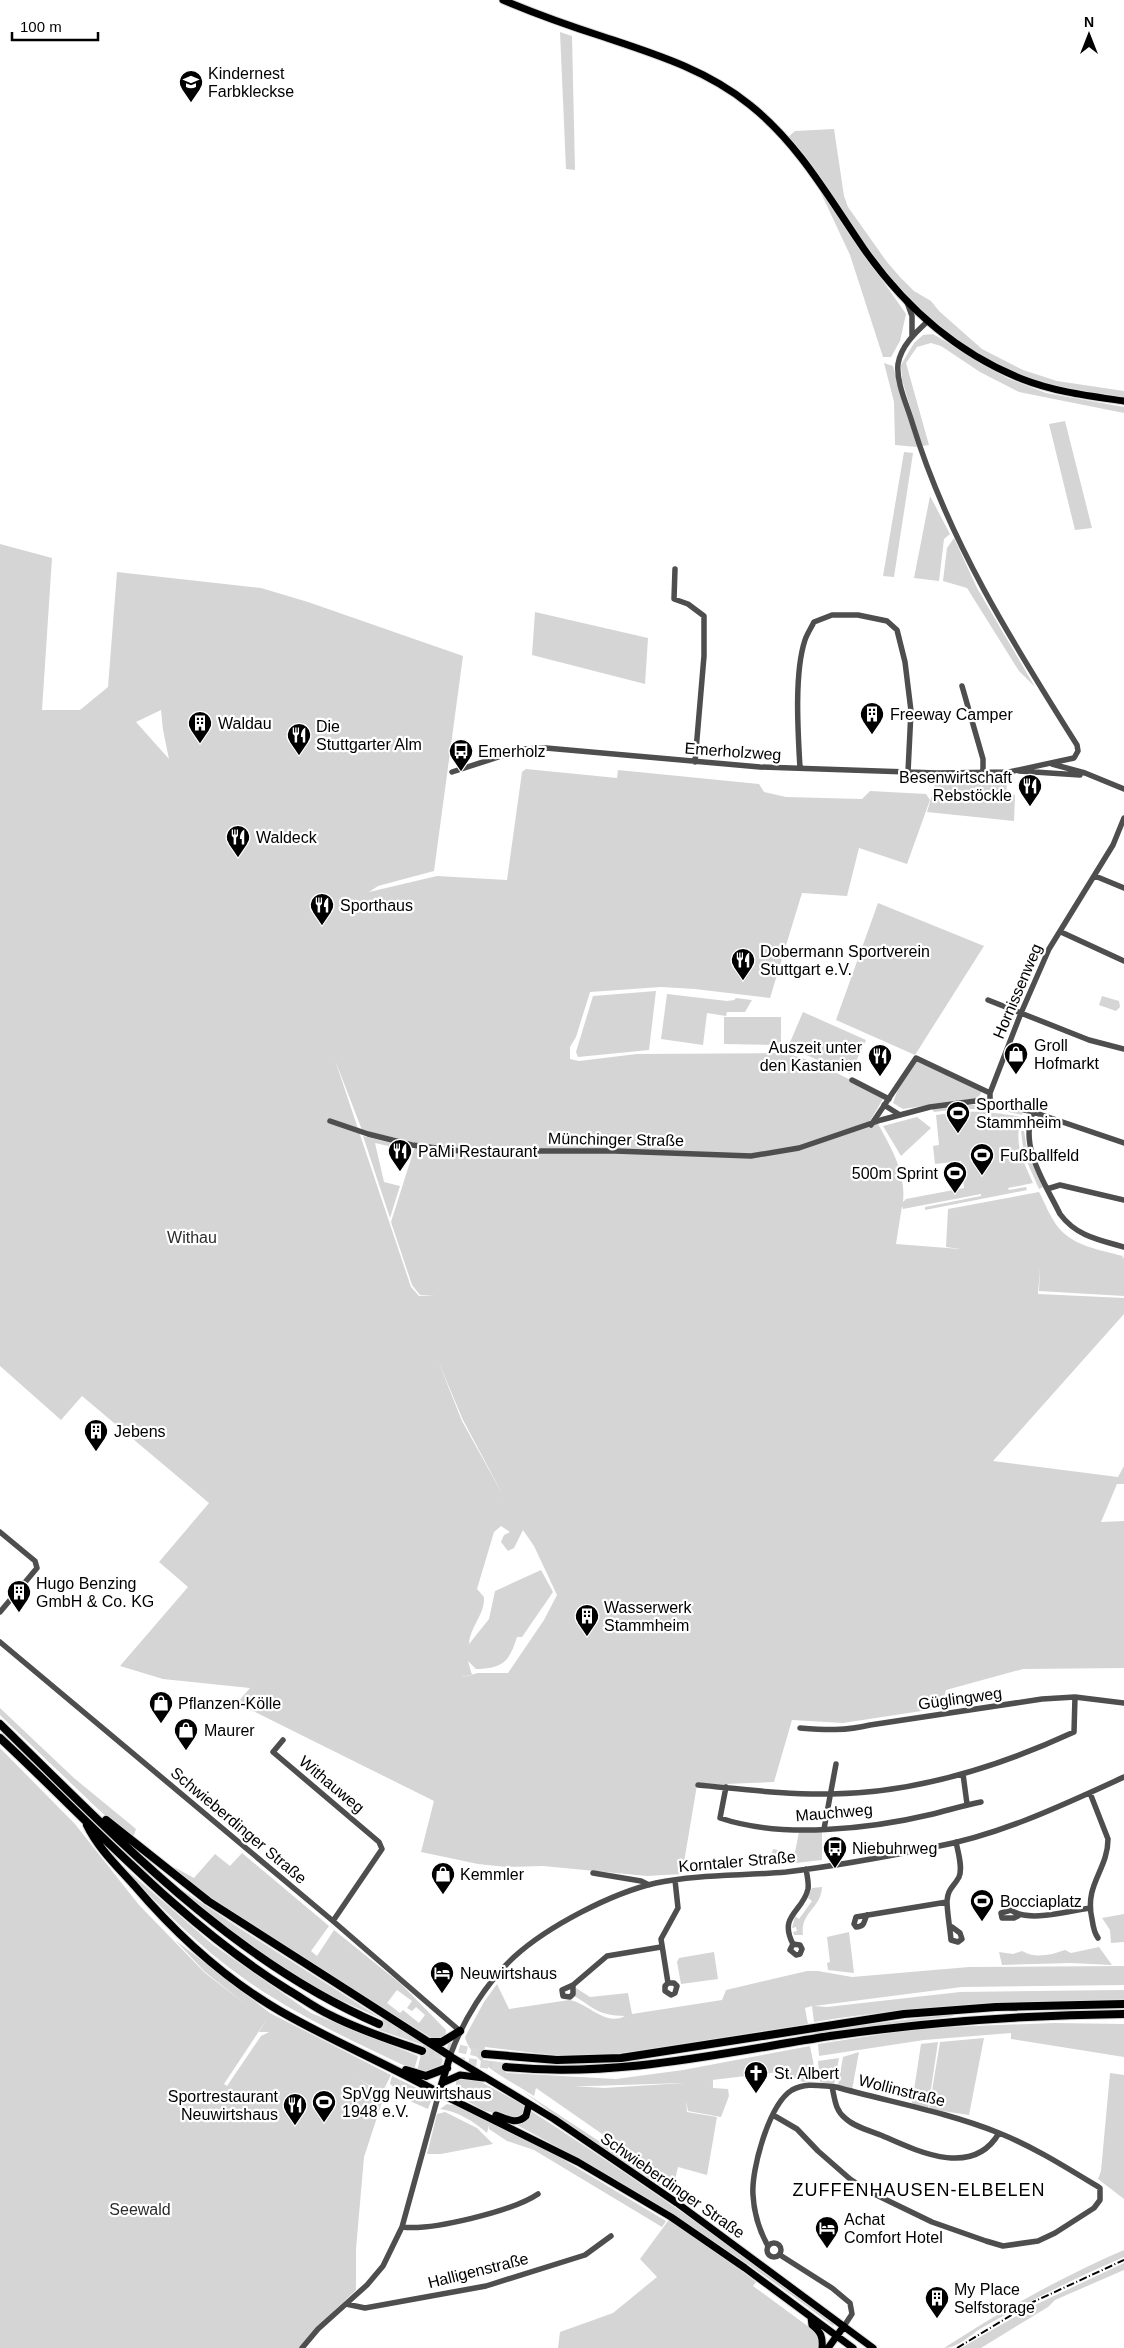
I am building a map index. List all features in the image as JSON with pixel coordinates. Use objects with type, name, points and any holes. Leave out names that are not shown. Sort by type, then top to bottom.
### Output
[{"type":"highway","points":[[0,1724],[188,1902],[220,1928],[275,1968],[318,1995],[379,2024]]},
{"type":"highway","points":[[0,1738],[85,1821],[183,1912],[224,1947],[264,1975],[329,2015],[422,2051]]},
{"type":"highway","points":[[80,1801],[95,1810],[154,1860],[208,1902],[450,2056]]},
{"type":"highway","points":[[85,1821],[94,1838],[140,1893],[212,1962],[278,2010],[330,2039],[439,2093]]},
{"type":"highway","points":[[485,2054],[557,2060],[621,2058],[904,2014],[996,2007],[1124,2004]]},
{"type":"highway","points":[[506,2067],[557,2071],[622,2068],[904,2026],[1028,2016],[1124,2014]]},
{"type":"highway","points":[[429,2042],[442,2042],[460,2031]]},
{"type":"highway","points":[[391,2068],[400,2068],[426,2076],[447,2068]]},
{"type":"main road","points":[[503,0],[704,74],[748,103],[768,120],[795,149],[869,256],[907,302],[928,321],[967,350],[1022,379],[1055,389],[1124,401]]},
{"type":"main road","name":"Korntaler Straße","points":[[439,2093],[450,2056]]},
{"type":"main road","name":"Schwieberdinger Straße","points":[[450,2056],[529,2104],[677,2203],[873,2348]]},
{"type":"main road","points":[[442,2083],[460,2075],[490,2079]]},
{"type":"main road","name":"Schwieberdinger Straße","points":[[439,2093],[479,2111],[578,2162],[671,2217],[853,2348]]},
{"type":"main road","points":[[479,2111],[510,2121],[520,2121],[526,2116],[529,2104]]},
{"type":"main road","points":[[811,2317],[812,2325],[821,2333],[822,2348]]},
{"type":"main road","points":[[828,2348],[844,2326]]},
{"type":"street","points":[[907,302],[912,316],[912,336]]},
{"type":"street","name":"Emerholzweg","points":[[928,321],[912,336],[902,353],[898,371],[929,474],[978,582],[1023,660],[1077,745],[1078,751],[1074,758],[1017,771]]},
{"type":"street","points":[[675,569],[674,599],[688,604],[704,616],[704,656],[695,762]]},
{"type":"street","points":[[800,768],[797,740],[800,669],[805,639],[814,622],[832,615],[858,615],[887,621],[897,630],[904,662],[910,711],[908,772]]},
{"type":"street","points":[[962,686],[982,759],[983,773]]},
{"type":"street","name":"Emerholzweg","points":[[452,772],[523,749],[546,748],[695,762],[800,768],[908,772],[983,773],[1017,771],[1094,777]]},
{"type":"street","name":"Emerholzweg","points":[[1050,763],[1094,777],[1124,790]]},
{"type":"street","name":"Hornissenweg","points":[[990,1101],[990,1093],[1021,1013],[1049,949],[1113,845],[1124,818]]},
{"type":"street","points":[[1095,876],[1124,888]]},
{"type":"street","points":[[1061,932],[1124,960]]},
{"type":"street","points":[[988,1000],[1089,1040],[1124,1049]]},
{"type":"street","points":[[871,1125],[916,1058],[990,1093]]},
{"type":"street","points":[[852,1080],[888,1098]]},
{"type":"street","name":"Münchinger Straße","points":[[330,1120],[368,1134],[412,1145],[451,1150],[507,1152],[615,1151],[751,1156],[799,1148],[900,1115],[941,1104],[964,1101],[990,1101],[1033,1112],[1124,1143]]},
{"type":"street","points":[[884,1105],[900,1115]]},
{"type":"street","points":[[1033,1112],[1028,1127],[1029,1146],[1060,1214],[1074,1230],[1088,1237],[1124,1247]]},
{"type":"street","points":[[1047,1189],[1060,1185],[1124,1200]]},
{"type":"street","points":[[0,1532],[35,1562],[37,1568],[0,1612]]},
{"type":"street","name":"Schwieberdinger Straße","points":[[0,1642],[333,1921],[460,2031]]},
{"type":"street","points":[[698,1785],[831,1794],[879,1791],[963,1774],[1025,1754],[1074,1732],[1075,1697]]},
{"type":"street","name":"Güglingweg","points":[[800,1728],[846,1730],[1042,1699],[1075,1697],[1124,1703]]},
{"type":"street","name":"Withauweg","points":[[284,1740],[273,1752],[379,1842],[382,1849],[333,1921]]},
{"type":"street","points":[[824,1829],[836,1764]]},
{"type":"street","points":[[963,1774],[967,1804]]},
{"type":"street","name":"Korntaler Straße","points":[[450,2056],[460,2031],[483,1993],[515,1956],[567,1921],[598,1904],[633,1889],[675,1880],[806,1869],[956,1842],[1014,1824],[1124,1777]]},
{"type":"street","name":"Mauchweg","points":[[726,1787],[720,1818],[754,1827],[779,1830],[824,1829],[932,1814],[981,1802]]},
{"type":"street","points":[[1090,1793],[1103,1823],[1108,1846],[1091,1890],[1090,1908],[1098,1938]]},
{"type":"street","points":[[952,1927],[947,1902],[950,1887],[959,1877],[960,1868],[956,1842]]},
{"type":"street","points":[[793,1944],[788,1927],[790,1917],[808,1888],[806,1869]]},
{"type":"street","points":[[593,1874],[641,1881],[649,1885]]},
{"type":"street","points":[[668,1983],[661,1947],[663,1935],[678,1908],[675,1880]]},
{"type":"street","points":[[854,1924],[856,1917],[947,1902]]},
{"type":"street","points":[[1018,1916],[1011,1910],[1002,1911],[1002,1918],[1014,1918],[1090,1908]]},
{"type":"street","points":[[573,1985],[607,1956],[661,1947]]},
{"type":"street","name":"Wollinstraße","points":[[773,2115],[797,2129],[818,2151],[850,2179],[884,2200],[961,2233],[1003,2246],[1038,2241],[1055,2233],[1094,2208],[1100,2200],[1100,2188],[1058,2162],[1000,2133],[969,2122],[819,2084],[804,2085],[791,2091],[779,2102],[773,2115],[756,2165],[752,2192],[757,2222],[768,2246],[774,2243],[780,2246],[780,2255],[832,2288],[850,2303],[852,2314],[844,2326]]},
{"type":"street","points":[[832,2087],[837,2110],[846,2120],[915,2150],[945,2158],[966,2157],[984,2151],[993,2144],[1000,2133]]},
{"type":"street","points":[[302,2348],[318,2329],[346,2304],[383,2266],[402,2227],[439,2093]]},
{"type":"street","points":[[402,2227],[413,2229],[473,2217],[522,2204],[538,2194]]},
{"type":"street","name":"Halligenstraße","points":[[346,2304],[365,2308],[486,2286],[585,2254],[611,2236]]},
{"type":"green space","points":[[560,32],[572,36],[575,170],[566,169]]},
{"type":"green space","points":[[834,129],[844,196],[848,207],[887,262],[914,291],[931,301],[939,311],[982,349],[1023,370],[1057,381],[1124,391],[1124,401],[1055,389],[990,364],[907,302],[786,139],[795,131]]},
{"type":"green space","points":[[820,191],[906,314],[900,341],[891,357],[883,357],[850,255]]},
{"type":"green space","points":[[933,334],[1007,378],[1046,393],[1124,407],[1124,413],[1019,392],[980,372],[941,346],[931,343],[917,347],[906,363],[929,445],[922,446],[902,380],[901,365],[914,343],[923,335]]},
{"type":"green space","points":[[884,363],[893,366],[917,447],[895,445],[894,402]]},
{"type":"green space","points":[[1065,421],[1092,528],[1075,530],[1049,424]]},
{"type":"green space","points":[[904,452],[913,453],[894,577],[883,576]]},
{"type":"green space","points":[[930,496],[950,534],[944,539],[939,581],[914,578]]},
{"type":"green space","points":[[954,538],[977,588],[1035,687],[1019,671],[967,588],[943,581],[947,548]]},
{"type":"green space","name":"Withau","points":[[0,544],[52,558],[42,710],[80,710],[108,687],[117,572],[261,588],[308,602],[463,656],[434,871],[378,886],[369,892],[437,876],[507,880],[522,772],[526,769],[617,778],[618,770],[759,784],[764,792],[786,797],[862,799],[870,791],[926,794],[930,800],[907,864],[859,848],[847,896],[802,893],[770,998],[661,987],[590,992],[576,1037],[570,1047],[570,1059],[579,1061],[637,1054],[783,1053],[809,1060],[883,1099],[870,1121],[878,1124],[897,1162],[902,1181],[903,1202],[906,1199],[964,1188],[961,1161],[935,1164],[933,1146],[939,1145],[936,1115],[979,1112],[1021,1117],[1018,1136],[1020,1151],[1033,1183],[1008,1188],[1009,1190],[1026,1187],[1027,1190],[925,1210],[925,1207],[981,1196],[981,1194],[903,1209],[902,1206],[896,1244],[960,1249],[946,1247],[948,1209],[1039,1192],[1052,1219],[1071,1239],[1096,1249],[1123,1256],[1122,1259],[1124,1257],[1124,1296],[1039,1291],[1040,1267],[1038,1294],[1124,1298],[1124,1314],[993,1461],[1118,1477],[1124,1466],[1124,1484],[1117,1484],[1101,1522],[1124,1521],[1124,1668],[1023,1669],[946,1690],[941,1708],[843,1723],[792,1720],[774,1782],[697,1785],[682,1874],[647,1876],[543,1866],[506,1867],[478,1864],[421,1852],[434,1801],[237,1703],[250,1688],[163,1679],[120,1666],[188,1587],[159,1562],[209,1503],[82,1396],[61,1420],[0,1366]],"holes":[[[161,710],[163,730],[169,759],[136,722]],[[335,1060],[362,1130],[416,1143],[391,1222],[412,1285],[420,1295],[435,1295],[419,1296],[411,1287]],[[438,1361],[463,1420],[504,1497],[462,1421]],[[501,1526],[510,1532],[504,1535],[501,1542],[508,1551],[514,1548],[523,1530],[534,1546],[557,1595],[544,1620],[508,1673],[478,1673],[472,1675],[468,1661],[476,1669],[492,1667],[503,1662],[511,1653],[517,1637],[522,1637],[553,1592],[541,1570],[495,1591],[489,1619],[469,1644],[484,1603],[484,1597],[477,1589],[494,1532]]]},
{"type":"green space","points":[[535,612],[648,638],[645,684],[532,655]]},
{"type":"green space","points":[[937,778],[989,784],[1007,783],[1006,793],[1015,795],[1014,821],[927,812]]},
{"type":"green space","points":[[878,903],[984,946],[915,1055],[836,1020]]},
{"type":"green space","points":[[656,991],[649,1050],[578,1057],[576,1052],[593,996]]},
{"type":"green space","points":[[667,994],[727,1001],[736,998],[752,1000],[745,1012],[727,1012],[726,1016],[707,1013],[703,1045],[661,1039]]},
{"type":"green space","points":[[1102,996],[1119,1001],[1120,1007],[1116,1011],[1099,1005]]},
{"type":"green space","points":[[803,1012],[866,1040],[850,1074],[788,1047]]},
{"type":"green space","points":[[724,1017],[781,1017],[781,1045],[724,1044]]},
{"type":"green space","points":[[917,1061],[982,1091],[978,1098],[903,1109],[893,1103],[898,1089]]},
{"type":"green space","points":[[962,1105],[989,1105],[1023,1111],[1022,1115],[989,1109],[934,1112],[932,1109]]},
{"type":"green space","points":[[917,1117],[931,1128],[901,1156],[883,1126]]},
{"type":"green space","points":[[1021,1131],[1024,1131],[1028,1155],[1043,1187],[1039,1189],[1024,1155]]},
{"type":"green space","points":[[363,1136],[408,1147],[407,1150],[375,1143],[384,1182],[400,1186],[390,1218]]},
{"type":"green space","points":[[0,1708],[74,1778],[136,1829],[133,1838],[127,1836],[8,1723],[0,1715]]},
{"type":"green space","name":"Seewald","points":[[0,1748],[75,1824],[139,1905],[205,1973],[248,2006],[205,1972],[175,1940],[270,2013],[391,2075],[382,2093],[357,2078],[383,2095],[388,2084],[364,2157],[356,2249],[356,2290],[316,2328],[300,2348],[0,2348]],"holes":[[[267,2019],[259,2032],[269,2032],[261,2036],[227,2086],[224,2084]]]},
{"type":"green space","points":[[799,1832],[822,1832],[822,1860],[769,1866],[773,1849],[783,1851],[782,1857],[791,1859],[793,1852],[795,1852]]},
{"type":"green space","points":[[242,1853],[329,1926],[311,1951],[317,1956],[334,1930],[401,1984],[446,2030],[445,2039],[435,2040],[302,1958],[188,1883],[174,1867],[194,1878],[215,1854],[230,1866]],"holes":[[[397,1990],[412,2001],[407,2008],[412,2011],[416,2007],[425,2015],[419,2023],[403,2010],[400,2013],[387,2003]]]},
{"type":"green space","points":[[120,1864],[212,1944],[311,2013],[418,2056],[414,2070],[307,2017],[246,1980],[212,1954],[180,1925]]},
{"type":"green space","points":[[163,1877],[382,2019],[313,1988],[259,1954]]},
{"type":"green space","points":[[822,1887],[818,1901],[805,1921],[803,1935],[794,1935],[793,1932],[797,1931],[796,1927],[792,1928],[795,1916],[799,1919],[812,1901],[808,1898],[812,1888]]},
{"type":"green space","points":[[1124,1914],[1124,1942],[1111,1943],[1110,1930],[1102,1918]]},
{"type":"green space","points":[[849,1932],[854,1973],[828,1970],[827,1963],[830,1962],[827,1937]]},
{"type":"green space","points":[[1099,1947],[1112,1965],[1071,1963],[1002,1965],[999,1952],[1013,1954],[1022,1951],[1032,1955],[1043,1955],[1065,1950],[1071,1953]]},
{"type":"green space","points":[[714,1952],[718,1979],[681,1984],[677,1962],[679,1958]]},
{"type":"green space","points":[[1124,1966],[1124,1985],[962,1987],[814,2006],[827,2007],[960,1992],[1124,1990],[1124,2000],[968,2005],[852,2016],[814,2022],[812,2006],[805,2008],[808,2024],[611,2055],[552,2055],[485,2047],[483,2060],[506,2063],[506,2073],[616,2079],[683,2070],[810,2046],[817,2081],[803,2082],[779,2072],[704,2081],[713,2080],[713,2088],[728,2089],[729,2096],[721,2117],[688,2111],[686,2101],[687,2112],[717,2117],[707,2175],[678,2167],[674,2184],[536,2088],[534,2096],[494,2071],[475,2055],[465,2037],[484,2002],[497,1984],[509,2009],[569,2000],[603,2016],[618,2019],[625,2016],[602,2013],[574,1996],[576,1988],[590,1997],[628,1993],[632,2014],[722,2000],[726,1990],[807,1971],[852,1977],[969,1967]],"holes":[[[684,2083],[604,2088],[574,2086]]]},
{"type":"green space","points":[[953,2014],[953,2016],[815,2034],[814,2031]]},
{"type":"green space","points":[[383,2018],[438,2052],[443,2060],[440,2069],[427,2074],[417,2072],[423,2045],[379,2030]]},
{"type":"green space","points":[[1054,2023],[1124,2024],[1124,2057],[1011,2039],[1011,2033],[924,2040],[819,2056],[818,2044],[923,2028]]},
{"type":"green space","points":[[984,2038],[969,2115],[929,2109],[940,2042]]},
{"type":"green space","points":[[938,2042],[928,2109],[912,2103],[921,2044]]},
{"type":"green space","points":[[859,2052],[852,2090],[838,2085],[843,2057]]},
{"type":"green space","points":[[839,2058],[834,2085],[820,2082],[818,2061]]},
{"type":"green space","points":[[1110,2073],[1124,2075],[1124,2199],[1098,2179],[1101,2171]]},
{"type":"green space","points":[[392,2076],[433,2096],[428,2109],[412,2102],[390,2084]]},
{"type":"green space","points":[[474,2078],[525,2106],[523,2113],[518,2118],[485,2111],[456,2095],[456,2079]]},
{"type":"green space","points":[[521,2090],[640,2168],[693,2206],[587,2139]]},
{"type":"green space","points":[[453,2103],[554,2154],[666,2221],[662,2227],[534,2150],[507,2141],[489,2129],[489,2125],[487,2133],[465,2118],[453,2112],[440,2109],[447,2104],[452,2105]]},
{"type":"green space","points":[[531,2111],[723,2241],[835,2323],[833,2326],[796,2298],[679,2219],[558,2147],[517,2125],[525,2121]]},
{"type":"green space","points":[[445,2112],[477,2128],[493,2144],[441,2154],[427,2154],[437,2114]]},
{"type":"green space","points":[[671,2217],[756,2282],[753,2286],[817,2333],[819,2348],[558,2348],[560,2332],[613,2313],[657,2277],[640,2259]]},
{"type":"green space","points":[[1124,2250],[1124,2257],[1033,2300],[980,2329],[959,2344],[944,2348],[1032,2295]]},
{"type":"green space","points":[[1124,2263],[1124,2270],[1055,2300],[1048,2307],[981,2348],[961,2348],[1035,2305]]},
{"type":"tunnel","points":[[379,2024],[431,2042],[485,2054]]},
{"type":"tunnel","points":[[422,2051],[459,2061],[506,2067]]},
{"type":"railway","points":[[957,2348],[1033,2302],[1124,2260]]},
{"type":"place","name":"Kindernest Farbkleckse","points":[[191,103]]},
{"type":"place","name":"Freeway Camper","points":[[872,735]]},
{"type":"place","name":"Waldau","points":[[200,744]]},
{"type":"place","name":"Die Stuttgarter Alm","points":[[299,756]]},
{"type":"place","name":"Emerholz","points":[[461,772]]},
{"type":"place","name":"Besenwirtschaft Rebstöckle","points":[[1030,807]]},
{"type":"place","name":"Waldeck","points":[[238,858]]},
{"type":"place","name":"Sporthaus","points":[[322,926]]},
{"type":"place","name":"Dobermann Sportverein Stuttgart e.V.","points":[[743,981]]},
{"type":"place","name":"Groll Hofmarkt","points":[[1016,1075]]},
{"type":"place","name":"Auszeit unter den Kastanien","points":[[880,1077]]},
{"type":"place","name":"Sporthalle Stammheim","points":[[958,1134]]},
{"type":"place","name":"PaMi Restaurant","points":[[400,1172]]},
{"type":"place","name":"Fußballfeld","points":[[982,1176]]},
{"type":"place","name":"500m Sprint","points":[[955,1194]]},
{"type":"place","name":"Jebens","points":[[96,1452]]},
{"type":"place","name":"Hugo Benzing GmbH & Co. KG","points":[[19,1613]]},
{"type":"place","name":"Wasserwerk Stammheim","points":[[587,1637]]},
{"type":"place","name":"Pflanzen-Kölle","points":[[161,1724]]},
{"type":"place","name":"Maurer","points":[[186,1751]]},
{"type":"place","name":"Niebuhrweg","points":[[835,1869]]},
{"type":"place","name":"Kemmler","points":[[443,1895]]},
{"type":"place","name":"Bocciaplatz","points":[[982,1922]]},
{"type":"place","name":"Neuwirtshaus","points":[[442,1994]]},
{"type":"place","name":"St. Albert","points":[[756,2094]]},
{"type":"place","name":"SpVgg Neuwirtshaus 1948 e.V.","points":[[324,2123]]},
{"type":"place","name":"Sportrestaurant Neuwirtshaus","points":[[295,2126]]},
{"type":"place","name":"Achat Comfort Hotel","points":[[827,2249]]},
{"type":"place","name":"My Place Selfstorage","points":[[937,2319]]},
{"type":"district","name":"ZUFFENHAUSEN-ELBELEN","points":[[919,2190]]}]
